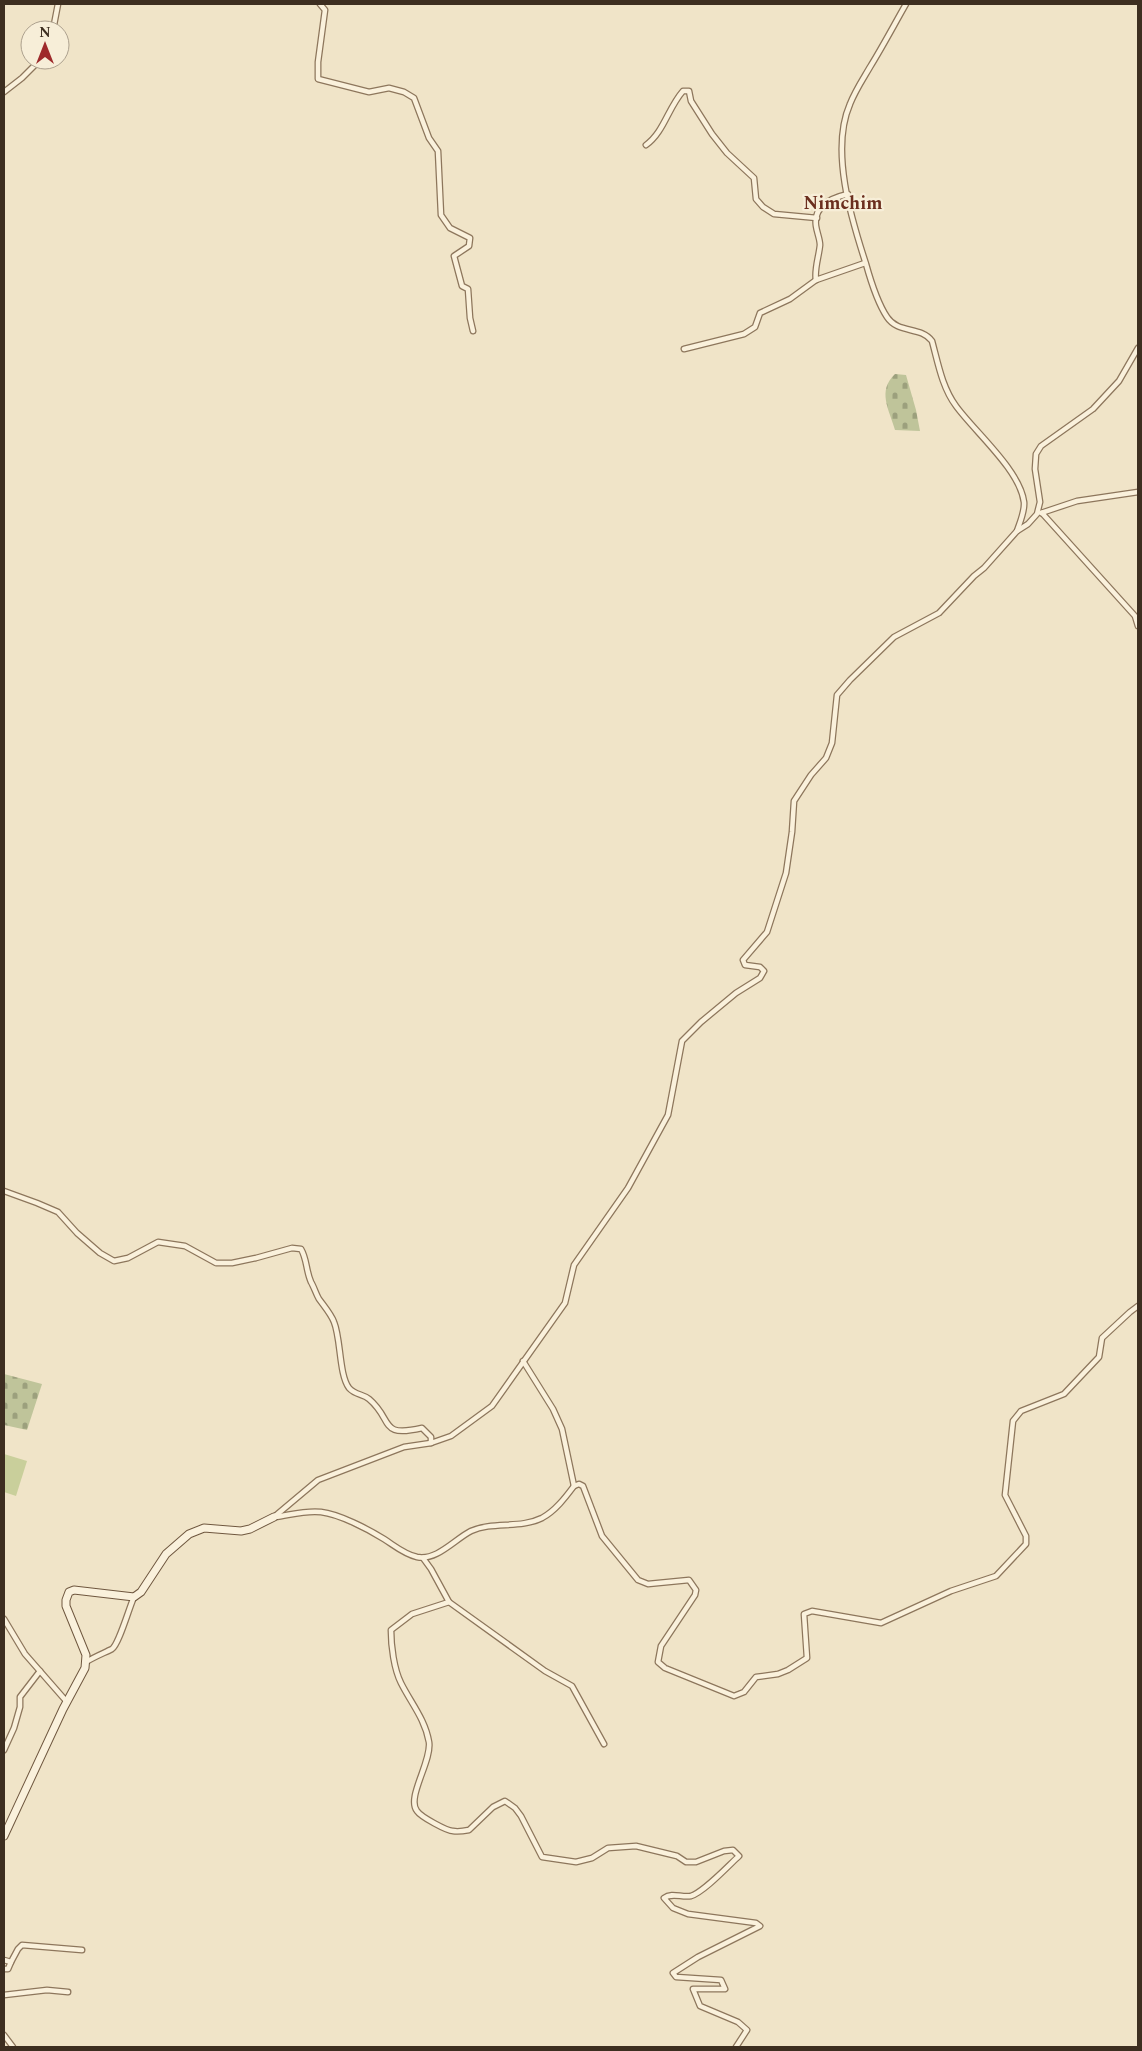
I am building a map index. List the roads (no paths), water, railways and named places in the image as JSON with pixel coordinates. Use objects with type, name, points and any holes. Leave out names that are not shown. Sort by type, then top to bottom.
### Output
[{"type":"street","points":[[55,20],[58,4]]},
{"type":"street","points":[[320,4],[325,10],[318,62],[318,78],[369,92],[389,88],[404,92],[414,98],[430,138],[438,151],[440,215],[450,228],[470,238],[469,246],[454,256],[462,286],[468,289],[473,331]]},
{"type":"street","points":[[906,4],[850,104],[842,130],[842,156],[853,223],[865,263],[881,306],[888,318],[894,326],[921,332],[929,336],[945,388],[955,405],[1003,462],[1018,484],[1024,502],[1017,531]]},
{"type":"street","points":[[4,92],[30,70]]},
{"type":"street","points":[[646,145],[657,137],[677,99],[684,91],[689,91],[690,101],[712,134],[727,153],[754,178],[756,199],[763,207],[774,214],[817,218]]},
{"type":"street","points":[[816,280],[820,244],[816,226],[820,207],[828,200],[848,194]]},
{"type":"street","points":[[684,349],[736,337],[751,331],[757,323],[760,313],[790,299],[816,280],[865,263]]},
{"type":"street","points":[[1138,348],[1119,381],[1094,409],[1041,446],[1036,454],[1035,469],[1040,502],[1039,513],[1135,616],[1138,626]]},
{"type":"street","points":[[86,1662],[113,1648],[120,1638],[122,1626],[134,1597],[141,1592],[166,1554],[189,1534],[204,1528],[241,1530],[250,1528],[274,1517],[318,1480],[404,1447],[431,1443],[451,1436],[492,1406],[565,1304],[574,1265],[628,1188],[668,1115],[682,1041],[701,1022],[736,993],[760,978],[764,971],[760,967],[744,965],[744,960],[767,932],[786,873],[794,801],[811,775],[826,758],[832,743],[837,695],[894,637],[939,613],[984,568],[1017,531],[1028,524],[1039,513],[1077,501],[1138,492]]},
{"type":"street","points":[[4,1191],[58,1212],[77,1233],[100,1253],[114,1261],[128,1258],[158,1242],[184,1246],[216,1263],[232,1263],[292,1248],[301,1249],[318,1298],[334,1321],[344,1376],[349,1388],[359,1395],[366,1397],[374,1404],[386,1423],[396,1431],[422,1428],[431,1437],[431,1443]]},
{"type":"street","points":[[423,1558],[443,1549],[477,1529],[494,1525],[523,1524],[542,1517],[557,1506],[574,1486],[579,1484],[582,1486],[602,1536],[638,1580],[648,1584],[689,1580],[696,1590],[695,1595],[661,1646],[658,1662],[665,1668],[734,1696],[744,1692],[756,1677],[778,1674],[807,1658],[804,1614],[812,1611],[881,1623],[951,1591],[996,1576],[1026,1544],[1026,1536],[1005,1495],[1013,1421],[1021,1411],[1064,1394],[1099,1357],[1102,1338],[1138,1306]]},
{"type":"street","points":[[523,1361],[562,1429],[574,1486]]},
{"type":"street","points":[[274,1517],[310,1512],[332,1514],[375,1534],[408,1554],[423,1558],[432,1568],[449,1602],[545,1671],[572,1686],[604,1744]]},
{"type":"street","points":[[4,1836],[85,1668],[86,1655],[66,1606],[69,1592],[74,1590],[134,1597]]},
{"type":"street","points":[[449,1602],[412,1614],[391,1630],[400,1681],[419,1714],[429,1741],[424,1770],[413,1800],[416,1811],[421,1816],[449,1830],[469,1830],[493,1807],[505,1801],[515,1808],[521,1816],[542,1857],[560,1861],[576,1862],[592,1858],[608,1848],[636,1846],[677,1856],[686,1862],[696,1862],[733,1850],[737,1852],[740,1856],[707,1886],[690,1896],[667,1896],[664,1898],[673,1908],[688,1914],[756,1923],[760,1926],[698,1957],[673,1973],[676,1977],[721,1980],[725,1989],[693,1989],[700,2006],[738,2022],[747,2030],[736,2047]]},
{"type":"street","points":[[4,1619],[20,1647],[67,1702]]},
{"type":"street","points":[[4,1750],[14,1728],[20,1707],[20,1697],[40,1671]]},
{"type":"street","points":[[4,1970],[8,1969],[22,1945],[82,1950]]},
{"type":"street","points":[[4,1960],[11,1962]]},
{"type":"street","points":[[4,1994],[48,1990],[68,1992]]},
{"type":"street","points":[[4,2035],[13,2047]]},
{"type":"district","name":"Nimchim","points":[[843,203]]}]
